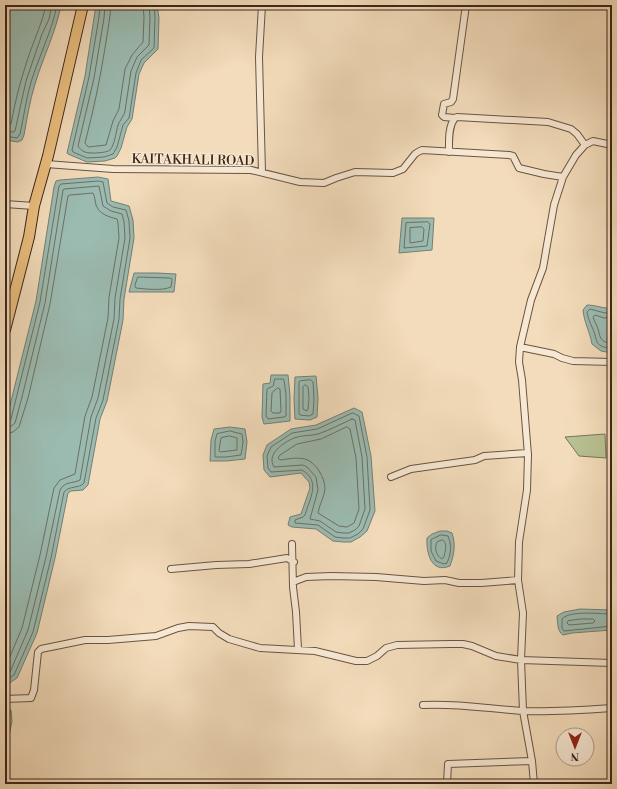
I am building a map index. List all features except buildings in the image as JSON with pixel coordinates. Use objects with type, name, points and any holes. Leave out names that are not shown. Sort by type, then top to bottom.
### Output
[{"type":"main road","points":[[5,330],[29,237],[34,206],[62,100],[83,5]]},
{"type":"street","points":[[262,5],[258,58],[262,172]]},
{"type":"street","points":[[466,5],[453,99],[451,102],[444,104],[442,115],[444,117],[456,118],[494,118],[548,122],[571,129],[577,134],[585,145]]},
{"type":"street","points":[[602,5],[612,7]]},
{"type":"street","points":[[449,152],[451,127],[456,118]]},
{"type":"street","points":[[534,784],[532,761],[523,711],[521,660],[523,613],[518,580],[519,542],[527,490],[528,453],[524,394],[519,362],[520,347],[531,300],[543,268],[554,205],[564,177],[576,155],[585,145],[593,141],[612,145]]},
{"type":"street","name":"KAITAKHALI ROAD","points":[[46,164],[113,169],[252,170],[300,182],[324,183],[355,172],[393,173],[403,169],[418,152],[422,150],[509,155],[513,156],[519,168],[564,177]]},
{"type":"street","points":[[5,204],[34,206]]},
{"type":"street","points":[[520,347],[554,354],[573,361],[612,362]]},
{"type":"street","points":[[391,477],[411,469],[475,460],[484,456],[528,453]]},
{"type":"street","points":[[292,544],[298,649]]},
{"type":"street","points":[[171,569],[249,564],[287,558],[294,562]]},
{"type":"street","points":[[293,582],[306,577],[331,576],[445,580],[459,583],[518,580]]},
{"type":"street","points":[[5,699],[31,698],[34,690],[39,650],[85,640],[108,640],[156,636],[178,628],[189,626],[214,627],[219,633],[229,639],[260,648],[315,651],[356,661],[367,660],[377,656],[386,648],[397,645],[463,644],[496,656],[521,660],[612,663]]},
{"type":"street","points":[[423,705],[484,707],[523,711],[564,711],[612,708]]},
{"type":"street","points":[[447,784],[448,764],[532,761]]},
{"type":"green space","points":[[605,434],[606,458],[579,456],[565,437]]},
{"type":"water","points":[[5,5],[61,5],[56,25],[33,90],[24,135],[22,140],[18,142],[5,140]]},
{"type":"water","points":[[96,5],[157,5],[159,18],[158,49],[144,63],[139,74],[132,119],[127,127],[117,156],[105,161],[87,162],[67,153],[85,76]]},
{"type":"water","points":[[98,177],[108,179],[111,201],[129,206],[133,220],[134,238],[124,299],[123,320],[107,401],[100,419],[88,485],[83,490],[71,491],[68,493],[55,558],[37,633],[17,678],[5,686],[5,425],[36,301],[56,181]]},
{"type":"water","points":[[402,218],[434,218],[432,250],[399,253]]},
{"type":"water","points":[[134,273],[176,274],[174,292],[129,292]]},
{"type":"water","points":[[587,305],[612,308],[612,353],[601,351],[592,344],[583,310]]},
{"type":"water","points":[[271,375],[288,375],[290,421],[264,424],[262,417],[263,384],[270,383]]},
{"type":"water","points":[[316,376],[318,398],[317,417],[310,420],[295,419],[295,377]]},
{"type":"water","points":[[354,408],[362,412],[371,456],[375,511],[367,531],[360,537],[351,542],[333,541],[316,529],[292,527],[288,525],[290,517],[301,514],[310,488],[309,482],[301,473],[270,477],[264,470],[263,455],[267,445],[291,429],[316,425]]},
{"type":"water","points":[[230,427],[245,429],[247,442],[245,459],[210,461],[211,440],[214,429]]},
{"type":"water","points":[[440,531],[452,533],[454,542],[450,566],[444,568],[438,567],[431,560],[427,544],[427,538]]},
{"type":"water","points":[[580,609],[612,610],[612,630],[563,635],[559,629],[557,616],[564,612]]},
{"type":"water","points":[[5,707],[11,710],[12,721],[5,750]]}]
